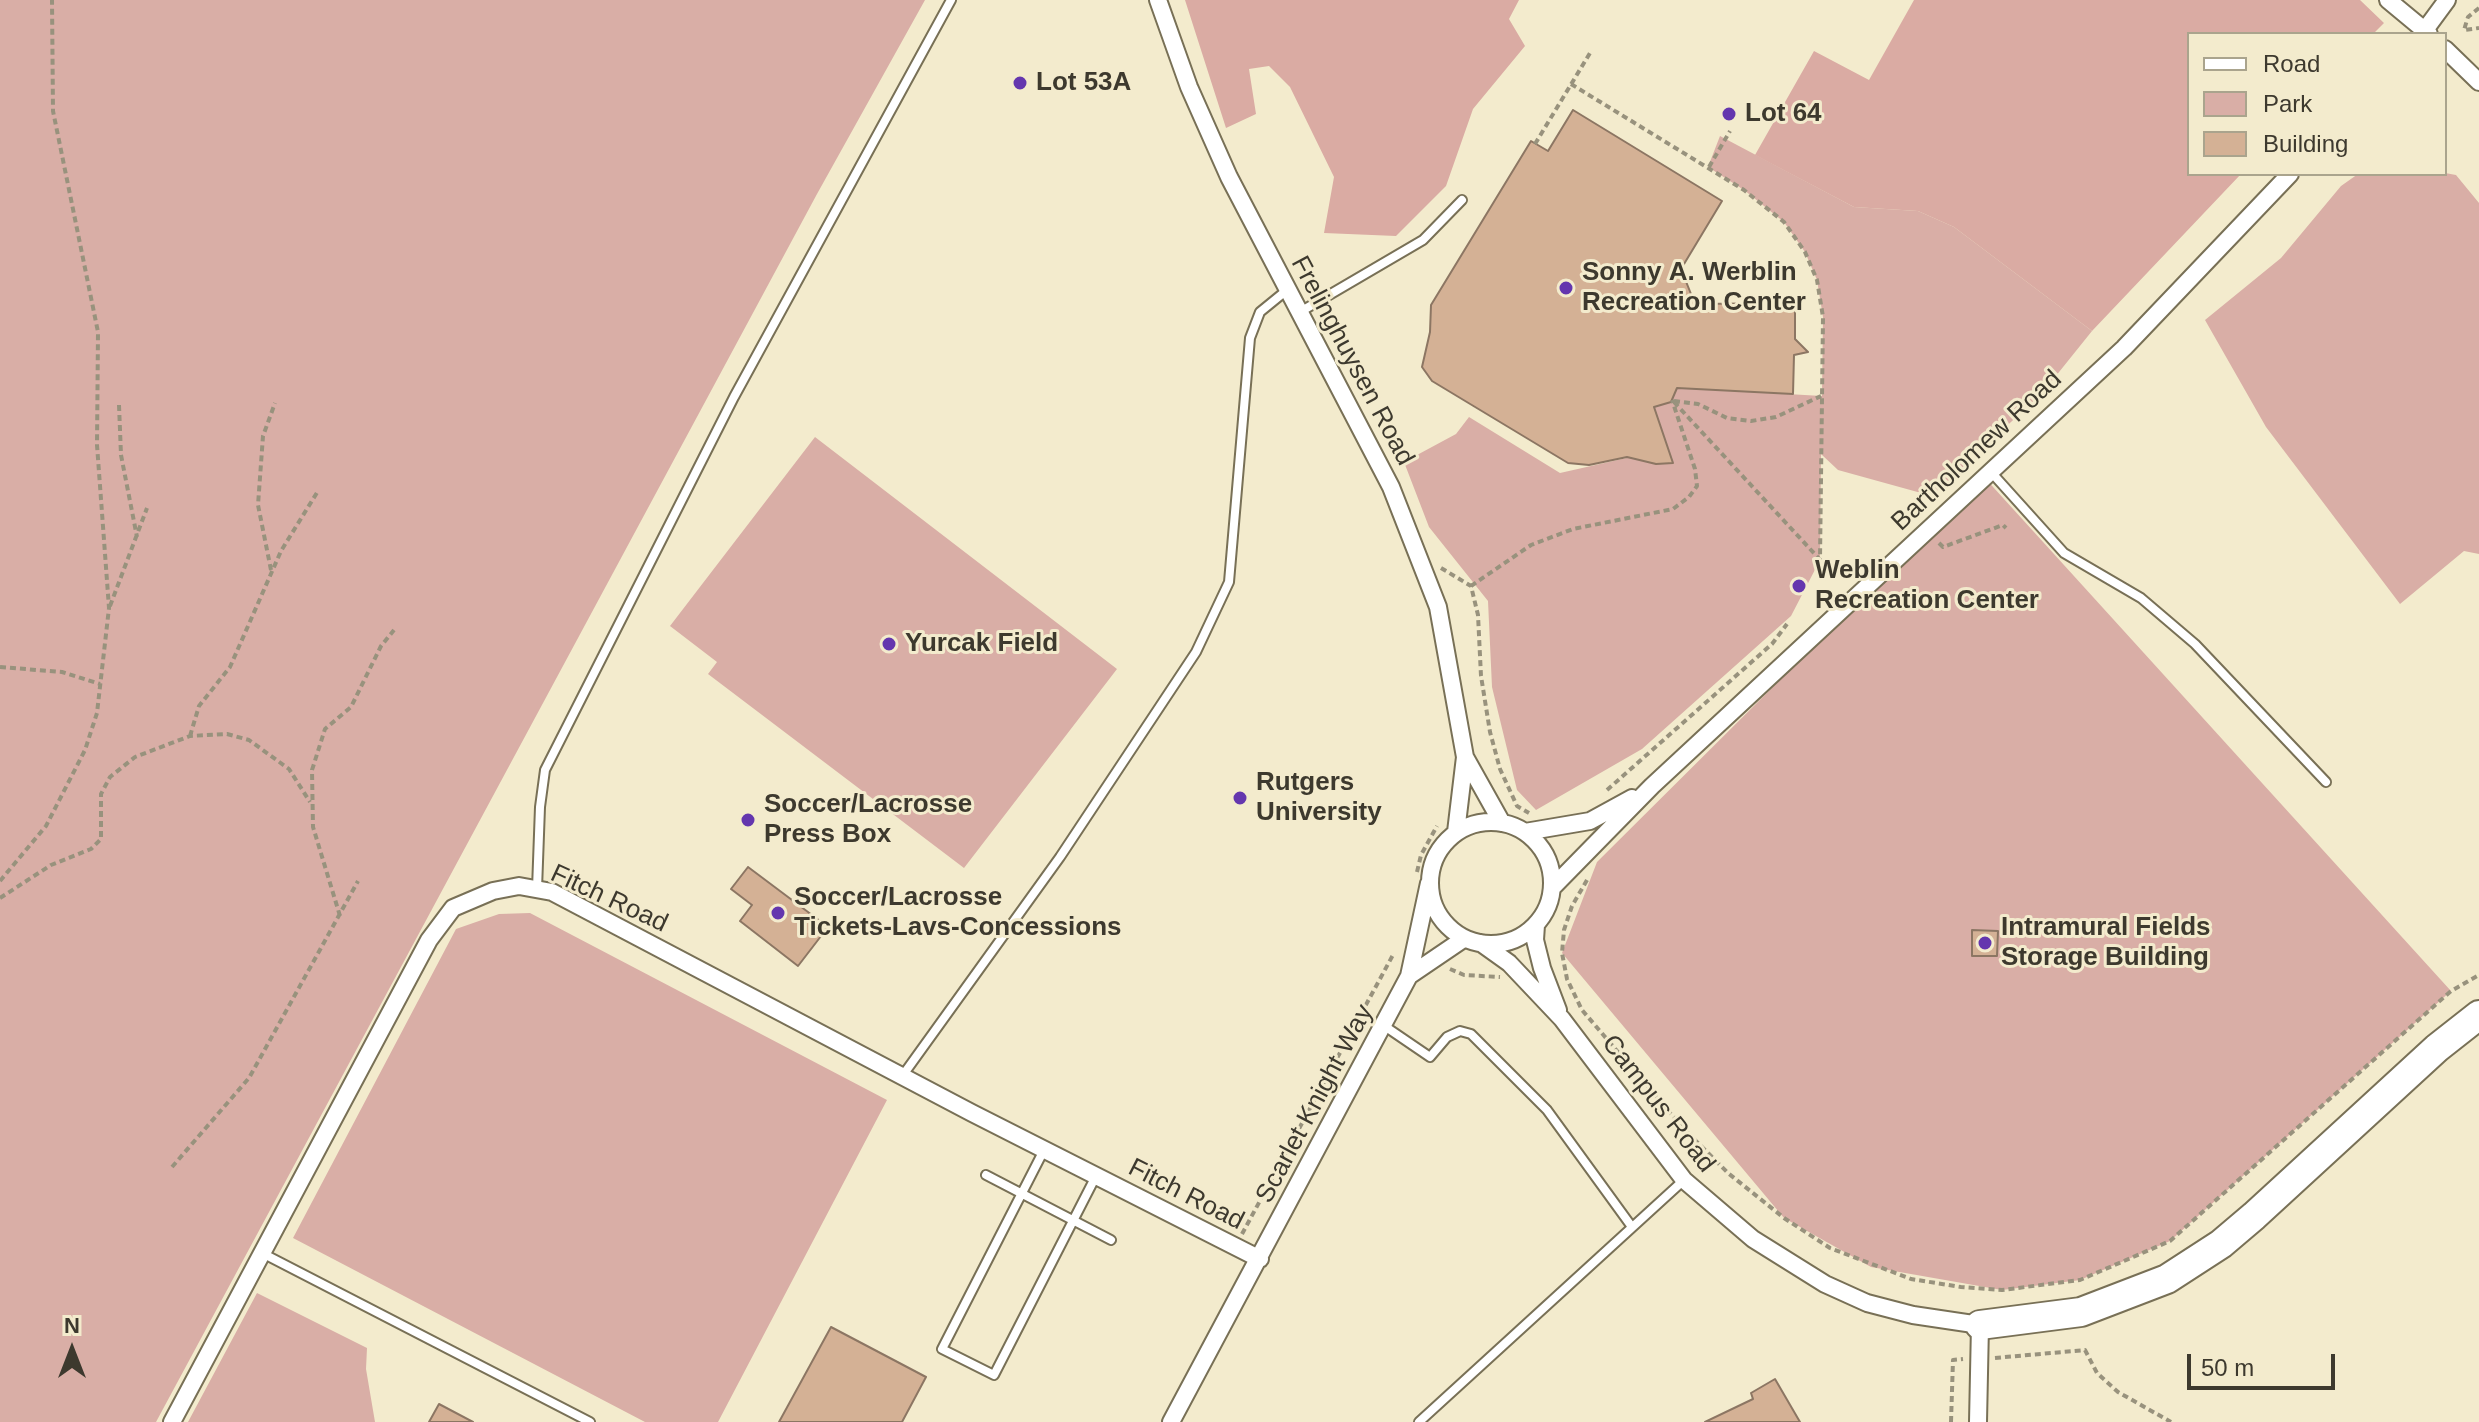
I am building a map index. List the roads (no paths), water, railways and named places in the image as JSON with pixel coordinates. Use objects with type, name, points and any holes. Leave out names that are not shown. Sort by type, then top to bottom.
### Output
[{"type":"highway","points":[[1980,1325],[2052,1318],[2109,1305],[2196,1262],[2254,1216],[2437,1048],[2479,1015]]},
{"type":"street","name":"Frelinghuysen Road","points":[[1158,0],[1189,87],[1229,177],[1391,487],[1438,607],[1465,757],[1456,832]]},
{"type":"street","points":[[2388,0],[2425,32]]},
{"type":"street","points":[[2427,32],[2447,0]]},
{"type":"street","points":[[2447,51],[2479,82]]},
{"type":"street","name":"Bartholomew Road","points":[[1552,888],[1652,786],[2161,312],[2288,176]]},
{"type":"street","name":"Frelinghuysen Road","points":[[1465,757],[1502,823]]},
{"type":"street","name":"Bartholomew Road","points":[[1525,832],[1590,821],[1652,786]]},
{"type":"street","points":[[1486,822],[1502,823],[1525,832],[1539,844],[1548,859],[1552,888],[1536,925],[1516,939],[1473,941],[1409,976],[1422,882],[1437,855],[1456,832],[1486,822]]},
{"type":"street","points":[[1422,882],[1439,916],[1473,941]]},
{"type":"street","name":"Fitch Road","points":[[172,1422],[429,940],[453,908],[493,891],[519,886],[552,892],[1044,1150],[1260,1259]]},
{"type":"street","name":"Campus Road","points":[[1536,925],[1535,940],[1542,968],[1562,1019]]},
{"type":"street","name":"Campus Road","points":[[1473,941],[1509,963],[1562,1019],[1684,1180],[1753,1239],[1825,1284],[1867,1303],[1913,1315],[1980,1325]]},
{"type":"street","name":"Scarlet Knight Way","points":[[1171,1422],[1409,976]]},
{"type":"street","points":[[1978,1422],[1980,1325]]},
{"type":"lane","points":[[537,889],[540,807],[545,770],[727,411],[951,0]]},
{"type":"lane","points":[[1299,312],[1423,240],[1462,200]]},
{"type":"lane","points":[[903,1075],[1060,857],[1196,652],[1229,582],[1250,338],[1260,312],[1288,289]]},
{"type":"lane","points":[[1991,471],[2064,553],[2141,598],[2195,644],[2326,782]]},
{"type":"lane","points":[[1383,1025],[1430,1057],[1447,1037],[1460,1031],[1471,1034],[1547,1110],[1632,1227]]},
{"type":"lane","points":[[1044,1150],[942,1349],[981,1369],[994,1375],[1096,1176]]},
{"type":"lane","points":[[986,1175],[1111,1240]]},
{"type":"lane","points":[[1419,1422],[1684,1180]]},
{"type":"lane","points":[[262,1253],[590,1422]]},
{"type":"place","name":"Lot 53A","points":[[1020,83]]},
{"type":"place","name":"Lot 64","points":[[1729,114]]},
{"type":"place","name":"Sonny A. Werblin Recreation Center","points":[[1566,288]]},
{"type":"place","name":"Weblin Recreation Center","points":[[1799,586]]},
{"type":"place","name":"Yurcak Field","points":[[889,644]]},
{"type":"place","name":"Rutgers University","points":[[1240,798]]},
{"type":"place","name":"Soccer/Lacrosse Press Box","points":[[748,820]]},
{"type":"place","name":"Soccer/Lacrosse Tickets-Lavs-Concessions","points":[[778,913]]},
{"type":"place","name":"Intramural Fields Storage Building","points":[[1985,943]]}]
